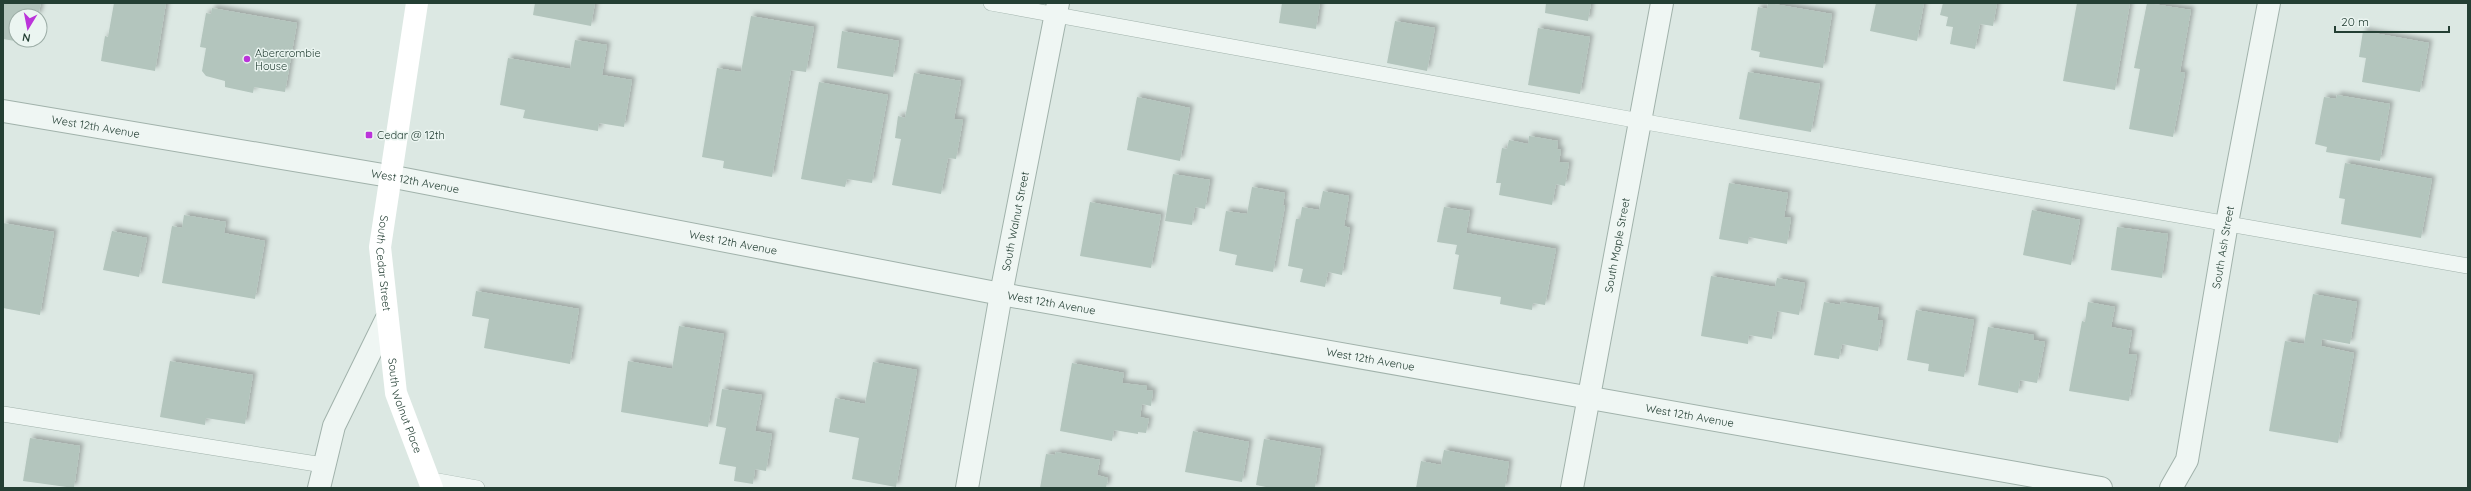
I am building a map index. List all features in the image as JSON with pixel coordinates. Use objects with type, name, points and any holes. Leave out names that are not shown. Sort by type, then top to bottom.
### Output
[{"type":"main road","name":"South Cedar Street","points":[[386,320],[380,247],[389,176],[417,3]]},
{"type":"main road","name":"South Walnut Place","points":[[386,320],[396,393],[429,484]]},
{"type":"street","name":"South Maple Street","points":[[1572,488],[1662,3]]},
{"type":"street","name":"South Ash Street","points":[[2171,488],[2187,460],[2227,224],[2269,3]]},
{"type":"street","name":"South Walnut Street","points":[[967,488],[1001,294],[1057,9]]},
{"type":"street","name":"West 12th Avenue","points":[[3,111],[389,176],[1001,294],[1588,399],[2101,488]]},
{"type":"street","name":"South Cedar Street","points":[[319,488],[323,465],[334,426],[386,320]]},
{"type":"lane","points":[[990,3],[1057,9],[1640,121],[2468,266]]},
{"type":"lane","points":[[3,414],[323,465]]},
{"type":"lane","points":[[429,484],[477,488]]},
{"type":"building","points":[[3,3],[41,3],[40,8],[8,8],[8,40],[3,39]]},
{"type":"building","points":[[114,3],[166,3],[155,71],[101,61],[105,36],[108,37]]},
{"type":"building","points":[[535,3],[595,3],[591,26],[533,15]]},
{"type":"building","points":[[1282,3],[1320,3],[1316,29],[1279,23]]},
{"type":"building","points":[[1546,3],[1591,3],[1588,21],[1545,13]]},
{"type":"building","points":[[1768,3],[1832,14],[1823,68],[1759,57],[1760,52],[1751,50],[1758,7],[1767,9]]},
{"type":"building","points":[[1876,3],[1924,3],[1917,41],[1870,31]]},
{"type":"building","points":[[1943,3],[1997,3],[1993,26],[1980,24],[1975,49],[1950,44],[1953,27],[1946,26],[1948,17],[1940,15]]},
{"type":"building","points":[[2077,3],[2130,3],[2115,90],[2063,81]]},
{"type":"building","points":[[2147,3],[2191,10],[2180,72],[2185,73],[2173,137],[2129,129],[2140,69],[2134,68]]},
{"type":"building","name":"Abercrombie House","points":[[212,8],[297,23],[285,92],[254,87],[253,93],[225,87],[225,81],[206,76],[202,71],[206,48],[200,47],[206,13],[211,14]]},
{"type":"building","points":[[751,16],[814,27],[806,72],[791,70],[772,177],[723,168],[724,161],[702,157],[717,68],[741,72]]},
{"type":"building","points":[[1395,21],[1435,28],[1427,71],[1387,63]]},
{"type":"building","points":[[1538,28],[1590,37],[1580,94],[1528,85]]},
{"type":"building","points":[[842,31],[899,41],[893,77],[837,68]]},
{"type":"building","points":[[2363,31],[2429,43],[2420,92],[2362,82],[2366,58],[2359,57]]},
{"type":"building","points":[[575,40],[607,45],[602,75],[632,80],[624,127],[599,123],[598,131],[523,118],[525,110],[500,105],[508,58],[570,69]]},
{"type":"building","points":[[1748,72],[1820,84],[1811,132],[1739,119]]},
{"type":"building","points":[[914,73],[961,81],[954,119],[963,120],[956,159],[948,158],[941,194],[892,185],[901,139],[895,138],[898,116],[905,118]]},
{"type":"building","points":[[819,82],[888,95],[872,183],[847,179],[845,187],[801,179]]},
{"type":"building","points":[[2337,95],[2390,104],[2380,161],[2326,152],[2327,147],[2315,144],[2324,97],[2336,99]]},
{"type":"building","points":[[1137,97],[1190,108],[1180,161],[1127,150]]},
{"type":"building","points":[[1529,136],[1558,141],[1557,149],[1561,150],[1559,162],[1569,163],[1565,186],[1556,184],[1552,205],[1499,195],[1501,183],[1496,183],[1502,148],[1507,149],[1509,140],[1528,144]]},
{"type":"building","points":[[2345,163],[2432,179],[2421,238],[2341,224],[2345,199],[2339,198]]},
{"type":"building","points":[[1173,174],[1210,180],[1205,209],[1195,207],[1192,225],[1165,221]]},
{"type":"building","points":[[1729,183],[1788,193],[1784,217],[1791,218],[1787,244],[1749,237],[1748,244],[1719,239]]},
{"type":"building","points":[[1252,187],[1285,193],[1283,205],[1285,206],[1273,272],[1235,265],[1237,255],[1219,251],[1226,211],[1247,214]]},
{"type":"building","points":[[1323,191],[1349,196],[1344,226],[1350,228],[1342,275],[1328,272],[1325,287],[1300,282],[1303,269],[1288,266],[1296,219],[1300,219],[1302,207],[1319,210]]},
{"type":"building","points":[[1090,202],[1161,215],[1151,268],[1080,256]]},
{"type":"building","points":[[1444,207],[1470,211],[1466,233],[1556,249],[1545,305],[1533,303],[1532,310],[1500,304],[1501,297],[1453,289],[1459,255],[1455,254],[1457,245],[1437,242]]},
{"type":"building","points":[[2032,210],[2080,220],[2071,265],[2023,255]]},
{"type":"building","points":[[184,215],[226,222],[224,233],[265,241],[255,299],[162,283],[172,226],[182,228]]},
{"type":"building","points":[[3,223],[54,232],[40,315],[3,308]]},
{"type":"building","points":[[2117,227],[2168,234],[2162,278],[2111,270]]},
{"type":"building","points":[[112,231],[147,238],[139,277],[103,270]]},
{"type":"building","points":[[1711,276],[1775,287],[1777,278],[1805,283],[1799,315],[1777,311],[1772,339],[1749,335],[1748,344],[1701,336]]},
{"type":"building","points":[[476,291],[579,309],[570,364],[484,348],[489,319],[472,316]]},
{"type":"building","points":[[2313,294],[2357,302],[2350,344],[2322,339],[2321,346],[2354,353],[2338,443],[2269,431],[2285,341],[2304,344]]},
{"type":"building","points":[[1824,302],[1840,305],[1841,302],[1879,308],[1877,320],[1883,321],[1878,351],[1842,344],[1839,359],[1814,355]]},
{"type":"building","points":[[2088,302],[2115,307],[2111,327],[2132,331],[2128,354],[2137,355],[2129,401],[2069,391],[2082,321],[2085,322]]},
{"type":"building","points":[[1916,310],[1974,320],[1964,377],[1928,371],[1929,364],[1907,360]]},
{"type":"building","points":[[679,326],[724,334],[708,427],[621,412],[628,361],[672,369]]},
{"type":"building","points":[[1988,327],[2034,335],[2033,340],[2045,342],[2037,383],[2020,380],[2018,393],[1978,385]]},
{"type":"building","points":[[170,361],[253,375],[245,424],[206,418],[205,425],[160,417]]},
{"type":"building","points":[[873,362],[917,370],[896,487],[852,479],[859,438],[829,432],[835,398],[865,404]]},
{"type":"building","points":[[1072,363],[1124,373],[1122,383],[1147,386],[1146,390],[1153,391],[1151,406],[1142,404],[1140,417],[1149,419],[1146,433],[1138,432],[1138,434],[1114,430],[1112,441],[1060,431]]},
{"type":"building","points":[[722,389],[762,395],[755,431],[772,434],[766,471],[755,469],[753,484],[734,481],[736,467],[719,464],[726,428],[716,426]]},
{"type":"building","points":[[1193,431],[1249,442],[1242,482],[1185,472]]},
{"type":"building","points":[[30,438],[80,446],[74,488],[23,481]]},
{"type":"building","points":[[1264,439],[1321,449],[1315,488],[1271,488],[1256,485]]},
{"type":"building","points":[[1444,450],[1509,462],[1505,488],[1416,488],[1421,461],[1441,465]]},
{"type":"building","points":[[1056,452],[1100,460],[1097,475],[1108,478],[1106,488],[1040,488],[1046,454],[1055,455]]},
{"type":"place","name":"Abercrombie House","points":[[247,59]]},
{"type":"place","name":"Cedar @ 12th","points":[[369,135]]}]
